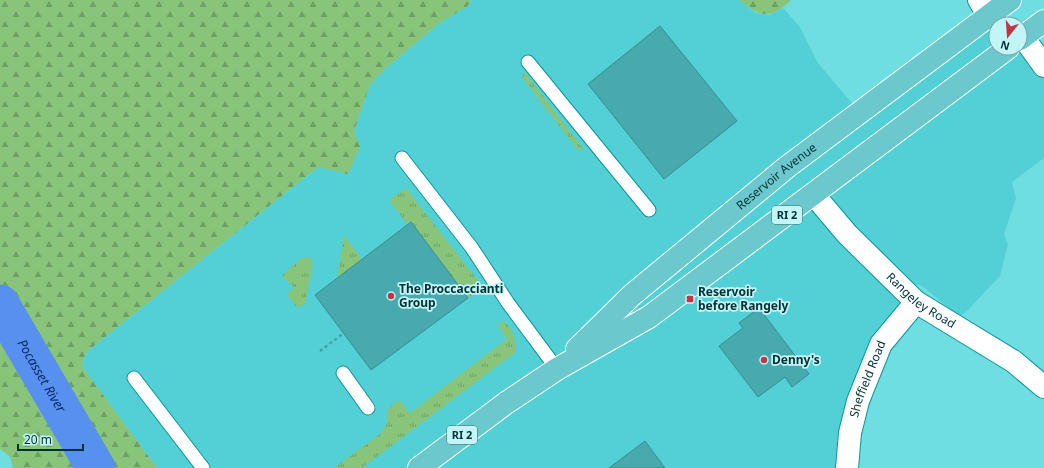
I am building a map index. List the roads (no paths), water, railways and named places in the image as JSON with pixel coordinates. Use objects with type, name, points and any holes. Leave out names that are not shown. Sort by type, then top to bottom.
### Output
[{"type":"main road","name":"Reservoir Avenue","points":[[558,369],[632,295],[775,177],[984,8],[1010,0]]},
{"type":"main road","name":"Reservoir Avenue","points":[[1028,33],[1044,21]]},
{"type":"main road","name":"Reservoir Avenue","points":[[419,468],[506,403],[558,369],[649,317],[814,195],[997,56]]},
{"type":"street","points":[[1028,51],[1044,66]]},
{"type":"street","name":"Rangeley Road","points":[[814,195],[847,234],[916,302],[1013,361],[1044,387]]},
{"type":"street","name":"Sheffield Road","points":[[847,468],[850,433],[858,401],[881,344],[916,302]]},
{"type":"lane","points":[[528,62],[649,210]]},
{"type":"lane","points":[[402,158],[472,248],[508,303],[558,369]]},
{"type":"lane","points":[[343,373],[368,408]]},
{"type":"lane","points":[[134,378],[202,468]]},
{"type":"waterway","name":"Pocasset River","points":[[0,304],[96,468]]},
{"type":"place","name":"The Proccaccianti Group","points":[[391,296]]},
{"type":"place","name":"Reservoir before Rangely","points":[[690,299]]},
{"type":"place","name":"Denny's","points":[[764,360]]}]
